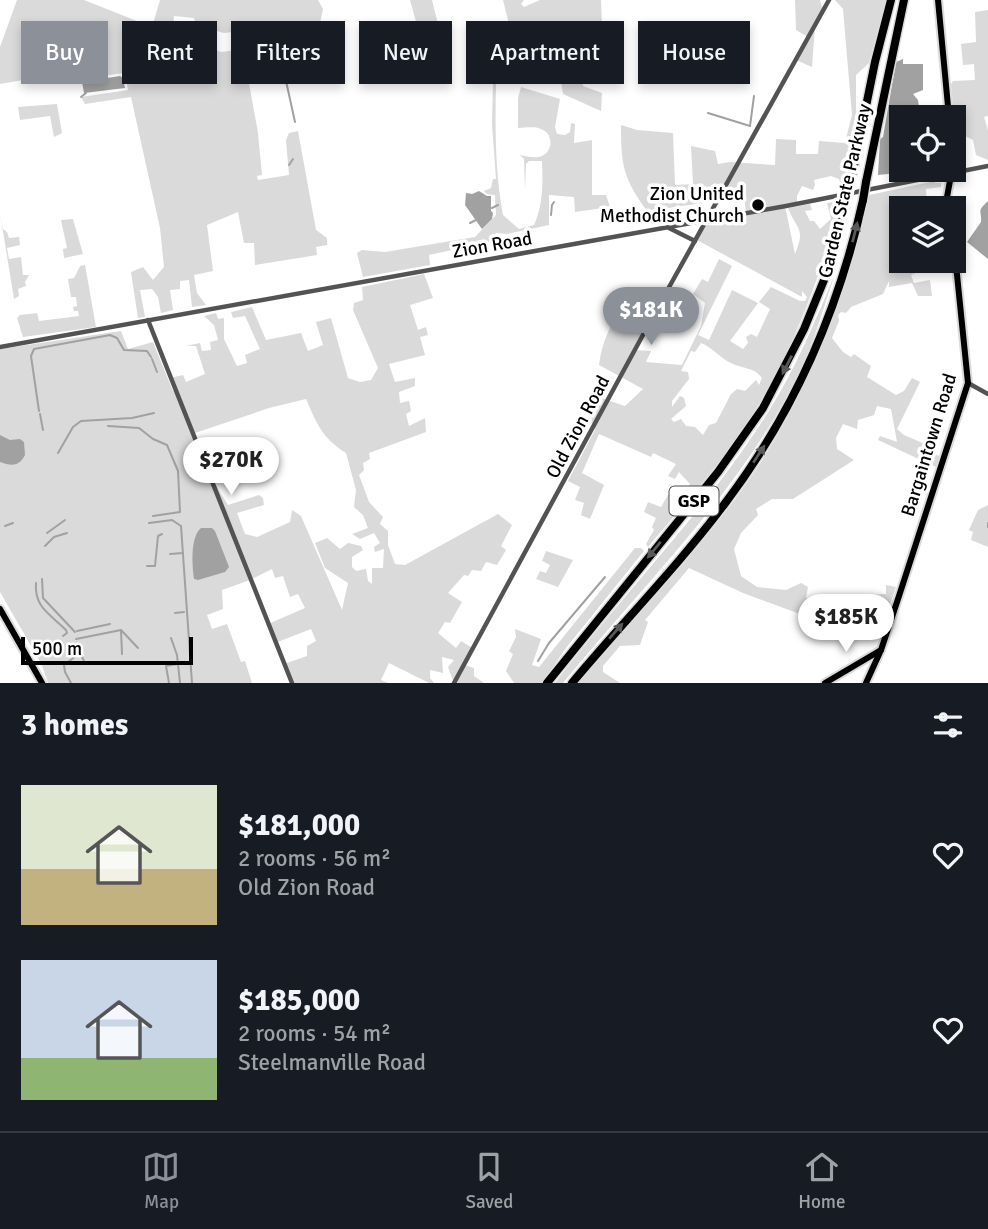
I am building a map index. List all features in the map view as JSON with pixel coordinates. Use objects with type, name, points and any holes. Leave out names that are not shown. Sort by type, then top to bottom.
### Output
[{"type":"highway","name":"Garden State Parkway","points":[[547,683],[718,472],[763,408],[804,329],[824,280],[845,207],[874,62],[891,0]]},
{"type":"highway","name":"Garden State Parkway","points":[[572,683],[716,515],[774,431],[807,368],[831,311],[848,259],[863,200],[904,0]]},
{"type":"main road","points":[[938,0],[947,105]]},
{"type":"main road","name":"Bargaintown Road","points":[[866,683],[881,650],[968,383],[957,273]]},
{"type":"main road","points":[[0,609],[42,683]]},
{"type":"main road","points":[[825,683],[881,650]]},
{"type":"street","name":"Old Zion Road","points":[[454,683],[829,0]]},
{"type":"street","name":"Zion Road","points":[[966,169],[988,166]]},
{"type":"street","name":"Zion Road","points":[[0,347],[707,220],[897,182]]},
{"type":"street","points":[[668,227],[695,241]]},
{"type":"street","points":[[148,320],[292,683]]},
{"type":"street","points":[[968,383],[988,394]]},
{"type":"shaded area","points":[[17,0],[84,0],[137,21],[122,21],[122,73],[108,75],[108,21],[21,21],[21,80],[0,84],[0,47]]},
{"type":"shaded area","points":[[160,0],[318,0],[323,9],[320,21],[231,21],[231,32],[224,33],[217,31],[217,21],[195,21],[194,18],[174,16],[174,21],[154,21]]},
{"type":"shaded area","points":[[410,0],[432,0],[437,21],[416,21]]},
{"type":"shaded area","points":[[503,0],[524,0],[521,4],[524,7],[540,0],[601,0],[602,21],[508,21]]},
{"type":"shaded area","points":[[795,0],[820,0],[823,11],[815,26],[812,67],[796,60],[808,37],[796,30]]},
{"type":"shaded area","points":[[835,0],[886,0],[869,63],[856,75],[856,129],[843,189],[839,179],[831,176],[814,180],[813,190],[802,186],[797,202],[761,209],[759,203],[755,202],[756,210],[746,212],[743,189],[720,196],[717,201],[647,211],[625,171],[621,125],[637,130],[673,133],[675,185],[693,184],[691,146],[715,151],[718,164],[730,162],[775,165],[776,139],[796,140],[796,154],[818,154],[819,141],[845,143],[852,115],[843,9]]},
{"type":"shaded area","points":[[988,10],[988,116],[984,117],[988,130],[988,160],[976,155],[973,140],[966,136],[966,105],[953,105],[953,81],[975,80],[974,64],[963,65],[961,44],[976,42],[975,12]]},
{"type":"shaded area","points":[[217,50],[231,51],[231,84],[249,84],[262,175],[257,176],[258,180],[289,175],[286,140],[289,133],[298,131],[316,230],[327,238],[327,245],[316,247],[317,255],[255,265],[254,243],[244,243],[238,212],[207,225],[213,271],[194,275],[197,293],[206,305],[192,307],[189,280],[180,281],[180,289],[170,290],[173,310],[161,313],[158,297],[152,289],[140,290],[145,317],[138,318],[131,272],[143,267],[153,280],[164,267],[160,228],[131,97],[85,104],[81,97],[128,90],[127,84],[217,84]]},
{"type":"shaded area","points":[[903,59],[903,64],[923,64],[923,90],[913,94],[919,105],[889,105],[889,174],[878,175],[880,139],[883,137],[896,62]]},
{"type":"shaded area","points":[[120,76],[125,88],[84,93],[82,84],[108,84],[108,78]]},
{"type":"shaded area","points":[[493,84],[496,84],[496,149],[503,215],[519,229],[534,225],[542,194],[542,161],[529,161],[526,164],[525,190],[524,159],[520,155],[542,156],[549,150],[551,142],[548,134],[541,129],[518,128],[518,98],[521,87],[560,99],[555,127],[557,134],[565,135],[570,132],[571,123],[575,124],[574,143],[592,140],[592,195],[606,195],[610,207],[575,212],[574,197],[549,195],[549,225],[507,234],[496,233],[489,242],[429,255],[430,265],[363,277],[357,253],[362,250],[385,252],[475,237],[496,215],[495,195],[484,191],[491,188],[493,179],[496,179],[492,124]]},
{"type":"shaded area","points":[[561,84],[583,84],[602,93],[601,111],[563,94]]},
{"type":"shaded area","points":[[57,104],[62,133],[54,137],[50,116],[20,120],[18,107]]},
{"type":"shaded area","points":[[930,182],[941,183],[941,187],[926,189],[926,196],[889,196],[889,273],[916,273],[911,275],[914,283],[930,280],[932,296],[918,296],[912,283],[889,287],[889,281],[883,294],[838,315],[839,321],[832,338],[843,352],[851,357],[854,354],[871,366],[867,377],[896,395],[904,391],[912,378],[920,382],[897,429],[925,444],[927,450],[941,457],[938,468],[878,440],[880,436],[897,442],[891,409],[877,406],[874,415],[858,420],[857,429],[843,424],[836,438],[837,449],[854,460],[793,499],[772,499],[756,509],[758,515],[741,533],[734,549],[741,576],[757,587],[786,590],[801,583],[808,587],[806,598],[886,594],[886,585],[896,587],[888,611],[861,603],[845,605],[835,627],[743,593],[689,568],[645,620],[648,622],[640,645],[620,646],[603,666],[603,672],[620,683],[578,683],[717,522],[739,494],[778,434],[812,368],[839,301],[869,195]]},
{"type":"shaded area","points":[[479,191],[491,196],[493,213],[492,219],[482,229],[465,205],[466,193]]},
{"type":"shaded area","points":[[841,201],[813,291],[789,348],[759,403],[708,475],[648,547],[646,544],[654,530],[652,527],[656,518],[644,512],[648,502],[661,507],[668,495],[676,499],[690,484],[679,472],[675,479],[668,476],[676,464],[653,453],[651,457],[599,434],[582,473],[604,485],[590,519],[581,515],[584,503],[575,500],[580,487],[568,481],[595,430],[591,422],[595,396],[625,406],[643,389],[599,365],[605,340],[624,301],[631,305],[628,323],[642,332],[633,350],[651,351],[646,362],[682,365],[701,326],[705,303],[693,294],[702,279],[708,282],[719,259],[732,266],[698,335],[709,340],[732,290],[758,303],[730,341],[743,349],[748,343],[746,337],[751,334],[757,337],[770,309],[759,302],[771,287],[800,301],[805,301],[807,297],[802,291],[802,297],[697,240],[707,220],[785,206],[795,254],[800,234],[788,208],[810,204],[812,210],[805,211],[810,221],[814,221],[820,229],[831,219],[827,203]],"holes":[[[701,343],[727,361],[752,370],[762,378],[759,385],[756,380],[745,391],[737,389],[731,394],[716,423],[709,425],[703,435],[695,427],[686,426],[681,419],[674,422],[671,419],[686,406],[684,398],[680,396],[672,407],[672,401],[689,379],[688,372],[681,371],[691,351],[695,352]]]},
{"type":"shaded area","points":[[988,201],[988,259],[967,242],[981,222],[981,209]]},
{"type":"shaded area","points":[[0,213],[3,229],[9,238],[19,237],[20,245],[7,248],[9,259],[21,257],[23,275],[29,275],[26,286],[18,289],[19,296],[14,299]]},
{"type":"shaded area","points":[[73,219],[83,254],[64,258],[63,249],[67,248],[61,220]]},
{"type":"shaded area","points":[[85,265],[96,327],[23,337],[17,318],[20,315],[37,313],[39,321],[79,316],[78,311],[74,311],[73,307],[77,306],[76,297],[71,297],[68,279],[74,278],[80,266]]},
{"type":"shaded area","points":[[424,274],[433,298],[410,305],[418,330],[426,327],[428,335],[420,337],[425,355],[389,364],[395,382],[415,378],[415,386],[399,392],[400,403],[409,401],[411,411],[406,414],[409,426],[425,418],[426,432],[369,453],[370,459],[363,463],[364,470],[359,475],[369,502],[383,517],[380,524],[388,531],[388,545],[395,564],[405,565],[498,514],[512,525],[501,546],[506,550],[497,565],[486,562],[481,571],[472,570],[448,593],[462,602],[450,623],[445,622],[438,633],[456,648],[461,641],[474,649],[465,665],[474,668],[474,676],[484,683],[454,683],[448,667],[454,660],[442,657],[443,673],[430,670],[430,678],[434,683],[389,663],[381,680],[388,683],[292,683],[284,664],[307,656],[307,646],[316,641],[311,629],[275,643],[268,624],[305,608],[298,594],[290,597],[283,576],[275,578],[272,569],[222,590],[223,609],[207,615],[212,629],[227,624],[241,662],[245,661],[252,683],[48,683],[41,663],[0,592],[0,349],[121,331],[128,349],[153,342],[173,391],[175,390],[170,378],[183,375],[186,382],[205,374],[196,346],[186,346],[200,343],[202,351],[211,350],[210,342],[218,340],[214,325],[204,316],[216,313],[218,319],[224,318],[224,339],[237,366],[247,363],[245,355],[260,349],[245,316],[233,318],[231,312],[252,307],[266,340],[301,333],[308,351],[323,345],[316,322],[331,318],[348,378],[360,382],[371,380],[378,368],[353,310],[354,303],[363,300],[362,287]],"holes":[[[306,399],[326,436],[346,453],[356,490],[354,507],[363,515],[368,528],[352,534],[360,539],[374,533],[380,543],[374,547],[375,552],[384,549],[383,568],[372,568],[372,584],[368,581],[366,569],[356,571],[352,567],[352,557],[363,550],[361,546],[348,543],[340,549],[327,538],[315,543],[325,568],[348,583],[342,610],[301,516],[292,510],[290,522],[257,537],[245,534],[237,513],[264,505],[263,498],[259,495],[228,505],[205,468],[192,434],[269,408]]]},
{"type":"shaded area","points":[[835,274],[805,360],[782,405],[755,448],[726,489],[662,568],[563,683],[555,683],[694,515],[746,445],[789,376]]},
{"type":"shaded area","points":[[0,435],[24,442],[25,455],[17,464],[0,462]]},
{"type":"shaded area","points":[[988,505],[988,547],[971,540],[973,532],[969,530],[978,510]]},
{"type":"shaded area","points":[[201,528],[212,528],[215,531],[229,567],[225,572],[198,580],[194,579],[193,552],[197,532]]},
{"type":"shaded area","points":[[635,548],[644,551],[566,648],[542,683],[514,683],[506,671],[513,654],[509,651],[516,637],[515,629],[541,639],[532,665],[539,667]]},
{"type":"shaded area","points":[[546,551],[573,560],[558,587],[536,579],[540,571],[546,573],[550,565],[542,561]]},
{"type":"waterway","points":[[287,84],[295,122]]},
{"type":"waterway","points":[[81,97],[86,93]]},
{"type":"waterway","points":[[750,126],[754,96]]},
{"type":"waterway","points":[[708,113],[750,126]]},
{"type":"waterway","points":[[289,165],[293,159]]},
{"type":"waterway","points":[[551,215],[554,202]]},
{"type":"waterway","points":[[492,208],[498,205]]},
{"type":"waterway","points":[[470,223],[476,220]]},
{"type":"waterway","points":[[39,411],[31,356],[34,349],[110,335],[117,338],[124,350],[147,351],[151,357]]},
{"type":"waterway","points":[[152,359],[157,372]]},
{"type":"waterway","points":[[58,453],[73,427],[81,421],[132,418],[154,413]]},
{"type":"waterway","points":[[40,414],[43,430]]},
{"type":"waterway","points":[[108,426],[139,428],[153,439],[167,445],[178,471],[180,512],[153,516]]},
{"type":"waterway","points":[[47,533],[65,520]]},
{"type":"waterway","points":[[149,523],[172,520],[181,526],[192,683]]},
{"type":"waterway","points":[[5,526],[13,523]]},
{"type":"waterway","points":[[45,546],[54,537],[67,533]]},
{"type":"waterway","points":[[147,566],[155,566],[158,536],[162,534]]},
{"type":"waterway","points":[[170,554],[183,553]]},
{"type":"waterway","points":[[538,661],[549,643],[605,577]]},
{"type":"waterway","points":[[42,579],[43,598],[75,632]]},
{"type":"waterway","points":[[36,583],[40,604],[66,630],[67,633],[63,636]]},
{"type":"waterway","points":[[175,613],[184,612]]},
{"type":"waterway","points":[[77,631],[110,624]]},
{"type":"waterway","points":[[121,630],[122,654]]},
{"type":"waterway","points":[[76,639],[121,630]]},
{"type":"waterway","points":[[122,631],[138,648]]},
{"type":"waterway","points":[[171,638],[177,655],[180,683]]},
{"type":"waterway","points":[[71,683],[64,665],[80,653],[84,661]]},
{"type":"waterway","points":[[169,683],[166,666],[189,662]]},
{"type":"place","name":"Zion United Methodist Church","points":[[758,205]]}]
